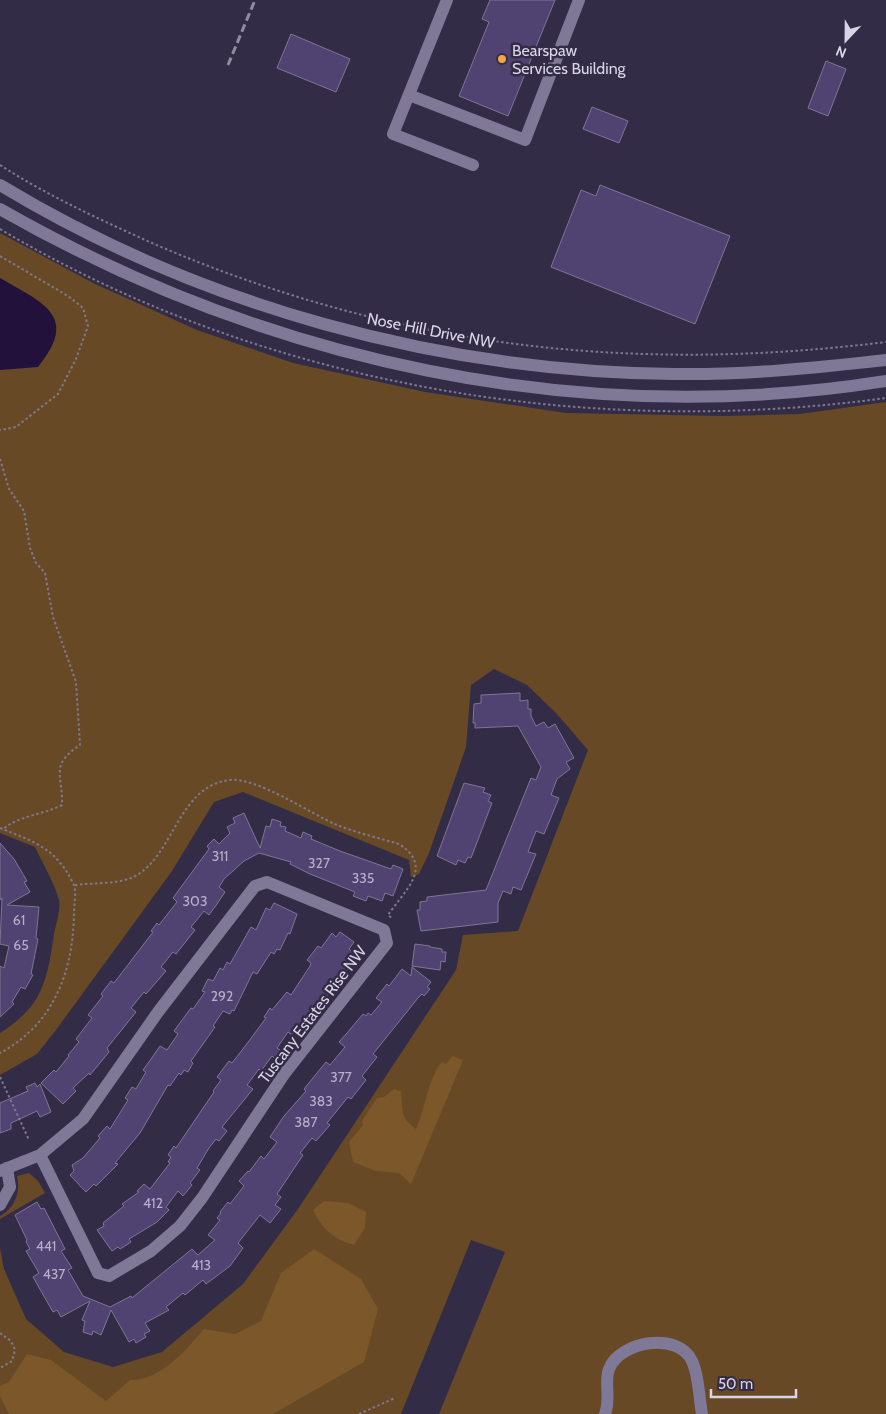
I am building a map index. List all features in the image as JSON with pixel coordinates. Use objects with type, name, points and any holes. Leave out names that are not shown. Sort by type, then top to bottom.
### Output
[{"type":"street","points":[[447,0],[393,134],[473,166]]},
{"type":"street","points":[[409,95],[525,140],[579,0]]},
{"type":"street","name":"Nose Hill Drive NW","points":[[0,185],[64,221],[185,276],[307,318],[416,346],[543,366],[612,372],[673,374],[779,371],[886,360]]},
{"type":"street","points":[[0,209],[92,259],[202,306],[315,344],[428,371],[540,388],[652,396],[800,391],[886,381]]},
{"type":"street","name":"Tuscany Estates Rise NW","points":[[0,1205],[10,1187],[4,1170],[40,1155],[82,1119],[158,1012],[255,886],[267,882],[384,930],[387,943],[285,1073],[202,1198],[180,1226],[151,1251],[109,1276],[98,1273],[40,1155]]},
{"type":"street","points":[[606,1414],[609,1405],[608,1370],[617,1356],[633,1348],[671,1343],[682,1350],[692,1361],[702,1414]]},
{"type":"path","points":[[0,165],[102,221],[213,269],[347,312],[460,338],[606,354],[739,356],[886,342]]},
{"type":"path","points":[[0,256],[68,296],[83,308],[88,326],[76,359],[58,394],[16,426],[0,430]]},
{"type":"path","points":[[0,460],[9,489],[24,512],[30,548],[36,563],[45,573],[53,617],[76,682],[80,745],[65,755],[58,772],[63,790],[62,805],[48,812],[30,814],[1,828]]},
{"type":"path","points":[[75,885],[131,878],[149,865],[188,806],[205,788],[231,780],[257,784],[338,825],[399,844],[407,849],[413,855],[416,863],[416,875],[388,915],[393,920]]},
{"type":"path","points":[[0,1053],[29,1031],[45,1015],[57,998],[72,947],[75,885],[61,863],[44,846],[1,828]]},
{"type":"path","points":[[0,1077],[29,1140]]},
{"type":"path","points":[[0,1333],[11,1341],[15,1350],[12,1361],[0,1368]]},
{"type":"path","points":[[359,1414],[395,1398]]},
{"type":"shaded area","points":[[0,233],[93,283],[197,330],[293,363],[425,392],[566,413],[724,416],[800,414],[886,402],[886,1414],[439,1414],[505,1252],[471,1240],[401,1414],[0,1414],[0,1248],[4,1269],[26,1319],[64,1352],[113,1367],[162,1352],[243,1284],[298,1209],[456,970],[463,935],[518,931],[588,750],[557,714],[527,685],[494,669],[471,685],[466,747],[429,853],[419,874],[411,877],[409,860],[243,792],[214,802],[172,871],[56,1030],[37,1054],[0,1075],[0,1033],[26,1013],[40,991],[49,966],[59,912],[59,900],[35,847],[0,833]]},
{"type":"shaded area","points":[[0,278],[42,304],[51,313],[56,323],[56,335],[50,350],[38,367],[0,370]]},
{"type":"shaded area","points":[[452,1056],[463,1060],[411,1184],[399,1173],[376,1171],[353,1162],[349,1142],[363,1125],[362,1121],[377,1098],[384,1097],[394,1089],[401,1091],[404,1117],[416,1129],[434,1075],[442,1062],[446,1064]]},
{"type":"shaded area","points":[[29,1173],[38,1181],[45,1193],[0,1219],[0,1216],[10,1209],[16,1199],[18,1188],[17,1176]]},
{"type":"shaded area","points":[[324,1201],[348,1203],[366,1212],[365,1228],[354,1245],[335,1237],[320,1223],[313,1210]]},
{"type":"shaded area","points":[[314,1249],[361,1279],[378,1309],[364,1362],[273,1414],[9,1414],[0,1396],[0,1386],[9,1382],[27,1354],[51,1360],[106,1401],[130,1380],[152,1375],[172,1363],[204,1329],[235,1334],[261,1321],[281,1273]]},
{"type":"building","name":"Bearspaw Services Building","points":[[490,0],[555,0],[508,116],[459,96],[489,22],[482,19]]},
{"type":"building","points":[[291,34],[350,59],[336,92],[277,68]]},
{"type":"building","points":[[826,61],[846,69],[828,116],[808,108]]},
{"type":"building","points":[[592,107],[628,121],[619,143],[583,129]]},
{"type":"building","points":[[600,185],[730,236],[695,324],[551,267],[581,190],[596,196]]},
{"type":"building","points":[[520,693],[520,701],[528,700],[528,709],[531,709],[531,716],[536,726],[544,722],[548,728],[555,724],[574,758],[566,762],[570,769],[557,779],[551,795],[559,798],[544,834],[536,831],[528,852],[536,854],[521,890],[513,887],[511,894],[503,891],[498,903],[498,922],[421,931],[417,910],[420,910],[420,902],[427,901],[427,897],[486,890],[531,778],[536,780],[541,767],[518,726],[475,728],[475,723],[473,723],[474,704],[481,703],[481,695]]},
{"type":"building","points":[[464,783],[485,788],[483,792],[491,795],[488,801],[492,803],[471,858],[468,857],[465,863],[458,860],[456,865],[437,856]]},
{"type":"building","points":[[244,813],[260,848],[266,826],[270,827],[272,819],[281,822],[280,826],[286,827],[285,831],[301,838],[303,832],[312,836],[311,839],[340,851],[391,869],[393,865],[403,869],[393,896],[385,893],[382,901],[368,896],[366,901],[353,896],[355,892],[310,874],[290,864],[291,862],[259,853],[244,861],[224,879],[219,887],[225,892],[209,915],[204,911],[191,927],[195,930],[176,954],[173,952],[161,967],[166,971],[146,994],[144,992],[131,1008],[136,1012],[107,1048],[109,1052],[90,1075],[89,1073],[73,1088],[76,1091],[63,1104],[41,1083],[54,1070],[56,1072],[79,1042],[76,1039],[92,1018],[88,1015],[103,996],[101,994],[111,981],[114,983],[153,932],[151,931],[157,923],[159,925],[177,902],[173,898],[209,849],[207,846],[214,839],[219,844],[230,833],[227,827],[235,823],[233,818]]},
{"type":"building","points":[[0,843],[14,859],[27,881],[24,882],[30,892],[7,905],[39,907],[36,938],[38,939],[31,974],[33,975],[25,989],[21,987],[12,1002],[14,1004],[0,1017],[0,966],[4,968],[9,946],[0,944],[2,898],[0,900]]},
{"type":"building","points":[[274,903],[297,914],[290,934],[288,933],[280,950],[277,949],[274,954],[271,952],[257,974],[253,972],[234,1011],[232,1010],[230,1014],[223,1011],[213,1026],[215,1027],[191,1061],[193,1063],[188,1072],[184,1070],[181,1075],[179,1073],[170,1086],[168,1085],[140,1133],[115,1163],[118,1164],[96,1186],[94,1184],[86,1192],[70,1175],[74,1171],[72,1165],[83,1158],[100,1138],[98,1136],[107,1126],[110,1129],[128,1100],[125,1098],[132,1087],[136,1089],[146,1072],[143,1070],[160,1046],[167,1050],[178,1034],[174,1031],[205,992],[202,991],[208,979],[213,981],[220,968],[223,970],[227,962],[230,964],[251,927],[256,930],[266,908],[270,910]]},
{"type":"building","points":[[340,932],[354,942],[349,949],[358,956],[325,998],[322,996],[305,1023],[302,1021],[292,1035],[288,1032],[277,1048],[280,1050],[274,1058],[272,1056],[261,1071],[259,1069],[247,1085],[253,1089],[222,1127],[227,1131],[219,1141],[216,1139],[209,1148],[197,1168],[200,1170],[190,1183],[192,1185],[183,1196],[178,1191],[166,1207],[169,1210],[157,1222],[129,1239],[131,1242],[120,1249],[118,1247],[112,1251],[97,1230],[104,1226],[103,1223],[124,1206],[122,1204],[139,1192],[137,1191],[144,1184],[150,1189],[170,1163],[168,1162],[171,1157],[168,1155],[174,1146],[176,1148],[214,1092],[221,1080],[217,1077],[229,1061],[232,1063],[246,1045],[266,1018],[264,1017],[270,1008],[272,1010],[287,992],[291,995],[310,966],[311,963],[307,960],[318,946],[321,948],[332,933],[336,937]]},
{"type":"building","points":[[415,944],[442,949],[442,952],[446,952],[445,962],[441,961],[440,970],[412,966]]},
{"type":"building","points":[[412,967],[431,982],[427,987],[430,989],[424,996],[422,994],[418,998],[373,1054],[377,1057],[362,1076],[366,1080],[351,1099],[348,1097],[327,1123],[330,1125],[316,1141],[312,1138],[300,1153],[303,1155],[277,1194],[281,1197],[275,1205],[281,1209],[270,1223],[260,1215],[238,1243],[243,1248],[230,1266],[206,1284],[203,1280],[185,1295],[183,1293],[166,1307],[169,1310],[145,1323],[150,1331],[144,1334],[146,1337],[136,1343],[134,1339],[129,1342],[111,1310],[101,1335],[93,1331],[92,1335],[83,1332],[85,1321],[82,1320],[90,1301],[61,1317],[57,1310],[53,1312],[33,1277],[39,1273],[26,1251],[30,1249],[15,1215],[37,1202],[41,1209],[44,1208],[65,1249],[61,1251],[72,1268],[68,1270],[83,1296],[110,1307],[131,1296],[132,1298],[192,1249],[198,1255],[215,1240],[208,1235],[220,1220],[217,1218],[220,1212],[228,1202],[230,1204],[244,1186],[239,1181],[249,1172],[261,1156],[264,1159],[277,1142],[270,1137],[284,1116],[306,1091],[304,1089],[326,1062],[330,1065],[345,1047],[339,1042],[363,1014],[366,1016],[368,1013],[371,1015],[382,1002],[376,998],[387,984],[389,986],[402,969],[411,976]]},
{"type":"building","points":[[35,1083],[37,1087],[40,1084],[51,1112],[40,1117],[37,1111],[11,1123],[11,1129],[0,1133],[0,1103],[28,1091],[26,1087]]},
{"type":"railway","points":[[228,65],[255,0]]},
{"type":"place","name":"Bearspaw Services Building","points":[[502,59]]}]
